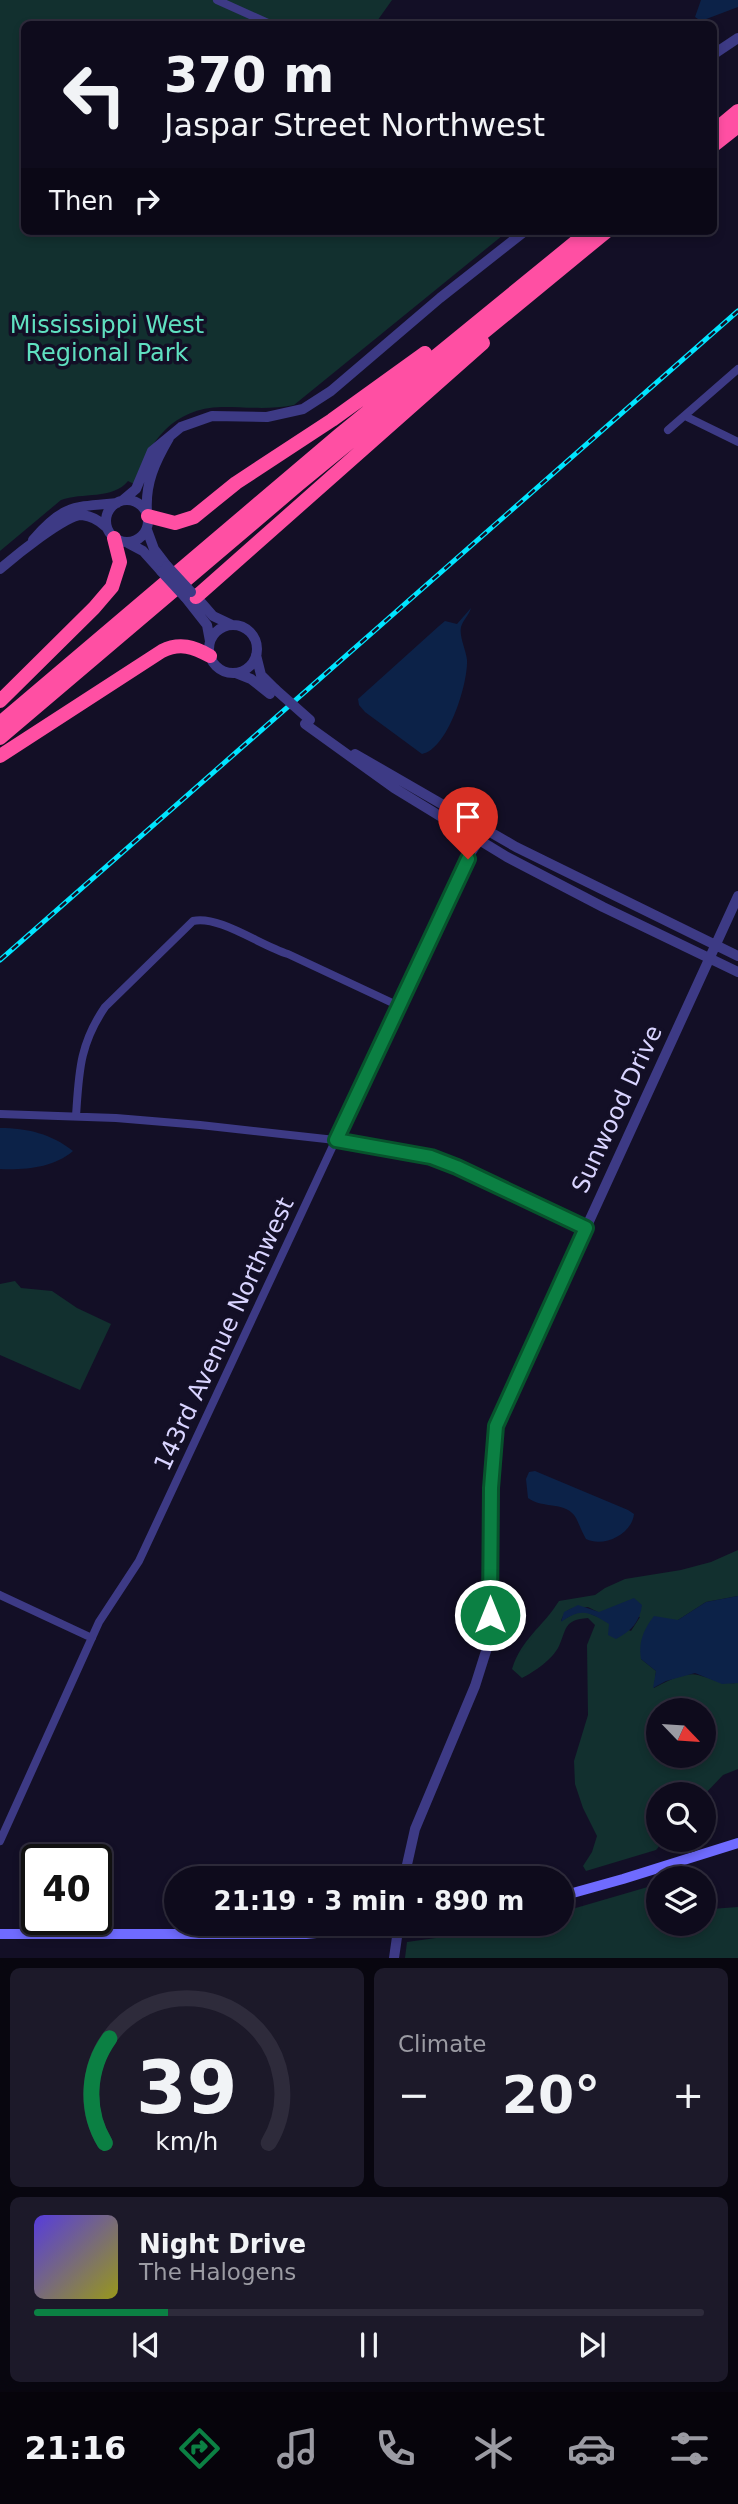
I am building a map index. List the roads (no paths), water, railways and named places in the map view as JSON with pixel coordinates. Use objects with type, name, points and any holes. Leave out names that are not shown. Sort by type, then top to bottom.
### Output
[{"type":"highway","points":[[717,128],[738,111]]},
{"type":"highway","points":[[717,143],[738,126]]},
{"type":"highway","points":[[0,723],[280,485],[584,235]]},
{"type":"highway","points":[[0,738],[299,484],[602,235]]},
{"type":"highway","points":[[191,595],[494,333],[549,278]]},
{"type":"highway","points":[[147,519],[175,523],[194,517],[236,483],[341,414],[450,334],[494,308]]},
{"type":"highway","points":[[0,701],[112,587],[120,562],[116,536]]},
{"type":"highway","points":[[0,756],[162,651],[176,646],[210,649]]},
{"type":"main road","points":[[574,1893],[624,1880],[738,1843]]},
{"type":"main road","points":[[0,1934],[164,1934]]},
{"type":"street","points":[[217,0],[264,21]]},
{"type":"street","points":[[717,52],[738,38]]},
{"type":"street","points":[[116,536],[107,513],[136,489],[152,451],[172,434],[192,422],[212,416],[267,417],[303,409],[331,391],[440,298],[520,235]]},
{"type":"street","points":[[668,430],[738,369]]},
{"type":"street","points":[[685,416],[738,442]]},
{"type":"street","points":[[164,568],[154,549],[147,519],[147,492],[151,472],[172,434]]},
{"type":"street","points":[[25,548],[45,525],[64,511],[82,505],[137,502],[147,519]]},
{"type":"street","points":[[0,569],[25,548],[73,517],[86,516],[143,551],[213,616],[244,628],[253,636],[261,675],[272,692]]},
{"type":"street","points":[[116,536],[140,538],[147,519]]},
{"type":"street","points":[[191,595],[207,625],[210,649],[220,669],[251,679],[272,692],[394,789],[537,874],[738,972]]},
{"type":"street","points":[[210,649],[219,630],[232,625]]},
{"type":"street","points":[[236,673],[250,666],[256,655]]},
{"type":"street","points":[[307,722],[370,764],[494,835],[738,956]]},
{"type":"street","name":"143rd Avenue Northwest","points":[[0,1841],[92,1638],[106,1611],[139,1561],[463,868],[480,840]]},
{"type":"street","name":"Sunwood Drive","points":[[407,1866],[415,1829],[475,1686],[487,1648],[492,1465],[496,1426],[738,896]]},
{"type":"street","points":[[76,1116],[79,1064],[96,1019],[188,924],[201,919],[288,954],[398,1006]]},
{"type":"street","points":[[0,1114],[76,1116],[200,1125],[336,1140],[431,1157],[586,1228]]},
{"type":"street","points":[[0,1595],[92,1638]]},
{"type":"street","points":[[394,1958],[397,1936]]},
{"type":"water","points":[[701,0],[738,0],[738,7],[701,21],[695,17]]},
{"type":"water","points":[[471,608],[461,627],[467,660],[464,684],[455,714],[440,741],[422,754],[365,712],[358,699],[445,621],[457,624]]},
{"type":"water","points":[[0,1128],[39,1133],[57,1140],[73,1151],[57,1161],[38,1167],[0,1169]]},
{"type":"water","points":[[535,1471],[628,1510],[634,1514],[632,1521],[623,1533],[609,1540],[601,1542],[586,1539],[576,1518],[567,1509],[528,1498],[526,1479],[529,1472]]},
{"type":"water","points":[[738,1596],[738,1683],[722,1684],[695,1673],[666,1681],[653,1688],[656,1671],[641,1659],[640,1647],[654,1616],[678,1620],[706,1602]]},
{"type":"water","points":[[634,1598],[642,1605],[637,1621],[616,1639],[608,1635],[609,1624],[590,1614],[579,1613],[561,1622],[564,1612],[578,1605],[599,1612]]},
{"type":"railway","points":[[0,960],[738,311]]},
{"type":"park label","name":"Mississippi West Regional Park","points":[[107,339]]}]
